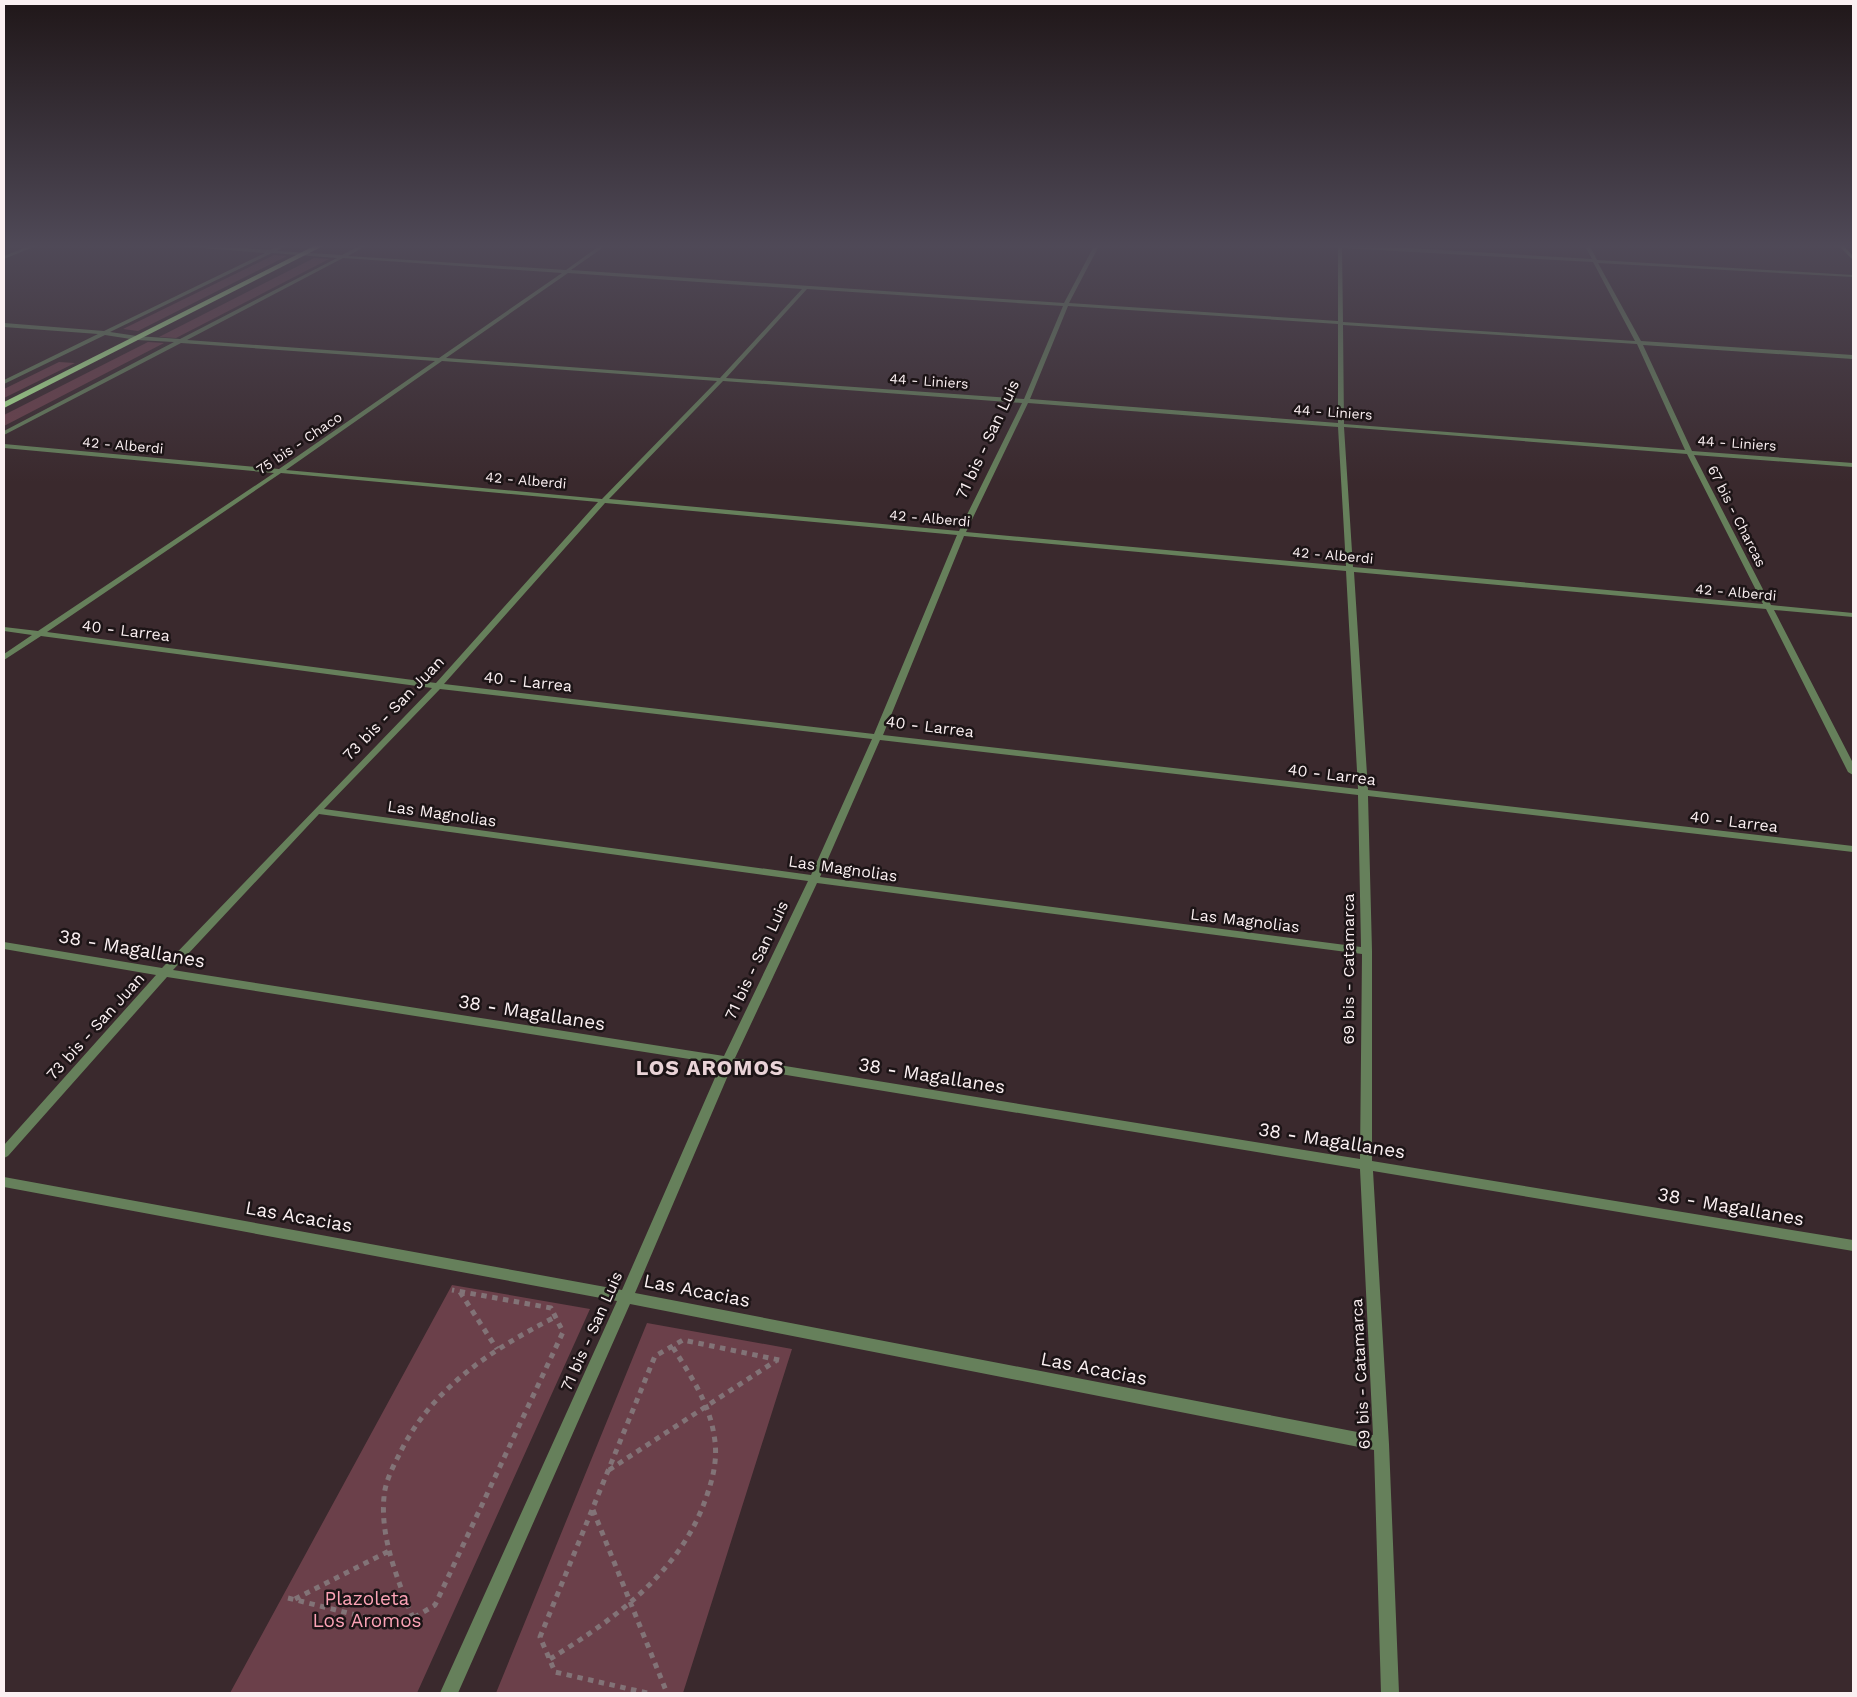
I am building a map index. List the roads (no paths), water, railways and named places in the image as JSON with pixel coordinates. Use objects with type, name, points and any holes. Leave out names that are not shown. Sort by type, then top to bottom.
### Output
[{"type":"highway","points":[[4,405],[167,323]]},
{"type":"street","points":[[4,382],[124,323]]},
{"type":"street","points":[[4,433],[214,323]]},
{"type":"street","name":"75 bis - Chaco","points":[[4,658],[279,472],[493,323]]},
{"type":"street","name":"73 bis - San Juan","points":[[4,1153],[164,974],[316,811],[438,686],[604,500],[722,379],[773,323]]},
{"type":"street","name":"71 bis - San Luis","points":[[449,1693],[626,1297],[728,1061],[814,879],[878,735],[962,533],[1026,401],[1058,323]]},
{"type":"street","points":[[1329,323],[1853,357]]},
{"type":"street","name":"67 bis - Charcas","points":[[1629,323],[1640,342],[1689,452],[1853,772]]},
{"type":"street","name":"69 bis - Catamarca","points":[[1341,324],[1341,425],[1363,793],[1367,952],[1366,1164],[1381,1444],[1390,1693]]},
{"type":"street","name":"44 - Liniers","points":[[4,325],[104,333],[137,338],[444,358],[1026,401],[1853,465]]},
{"type":"street","name":"42 - Alberdi","points":[[4,446],[1853,615]]},
{"type":"street","name":"40 - Larrea","points":[[4,629],[438,686],[878,735],[1853,849]]},
{"type":"street","name":"Las Magnolias","points":[[316,811],[1367,952]]},
{"type":"street","name":"38 - Magallanes","points":[[4,946],[164,974],[728,1061],[1366,1164],[1853,1246]]},
{"type":"street","name":"Las Acacias","points":[[4,1182],[626,1297],[1381,1444]]},
{"type":"district","name":"LOS AROMOS","points":[[710,1068]]},
{"type":"park label","name":"Plazoleta Los Aromos","points":[[367,1609]]}]
